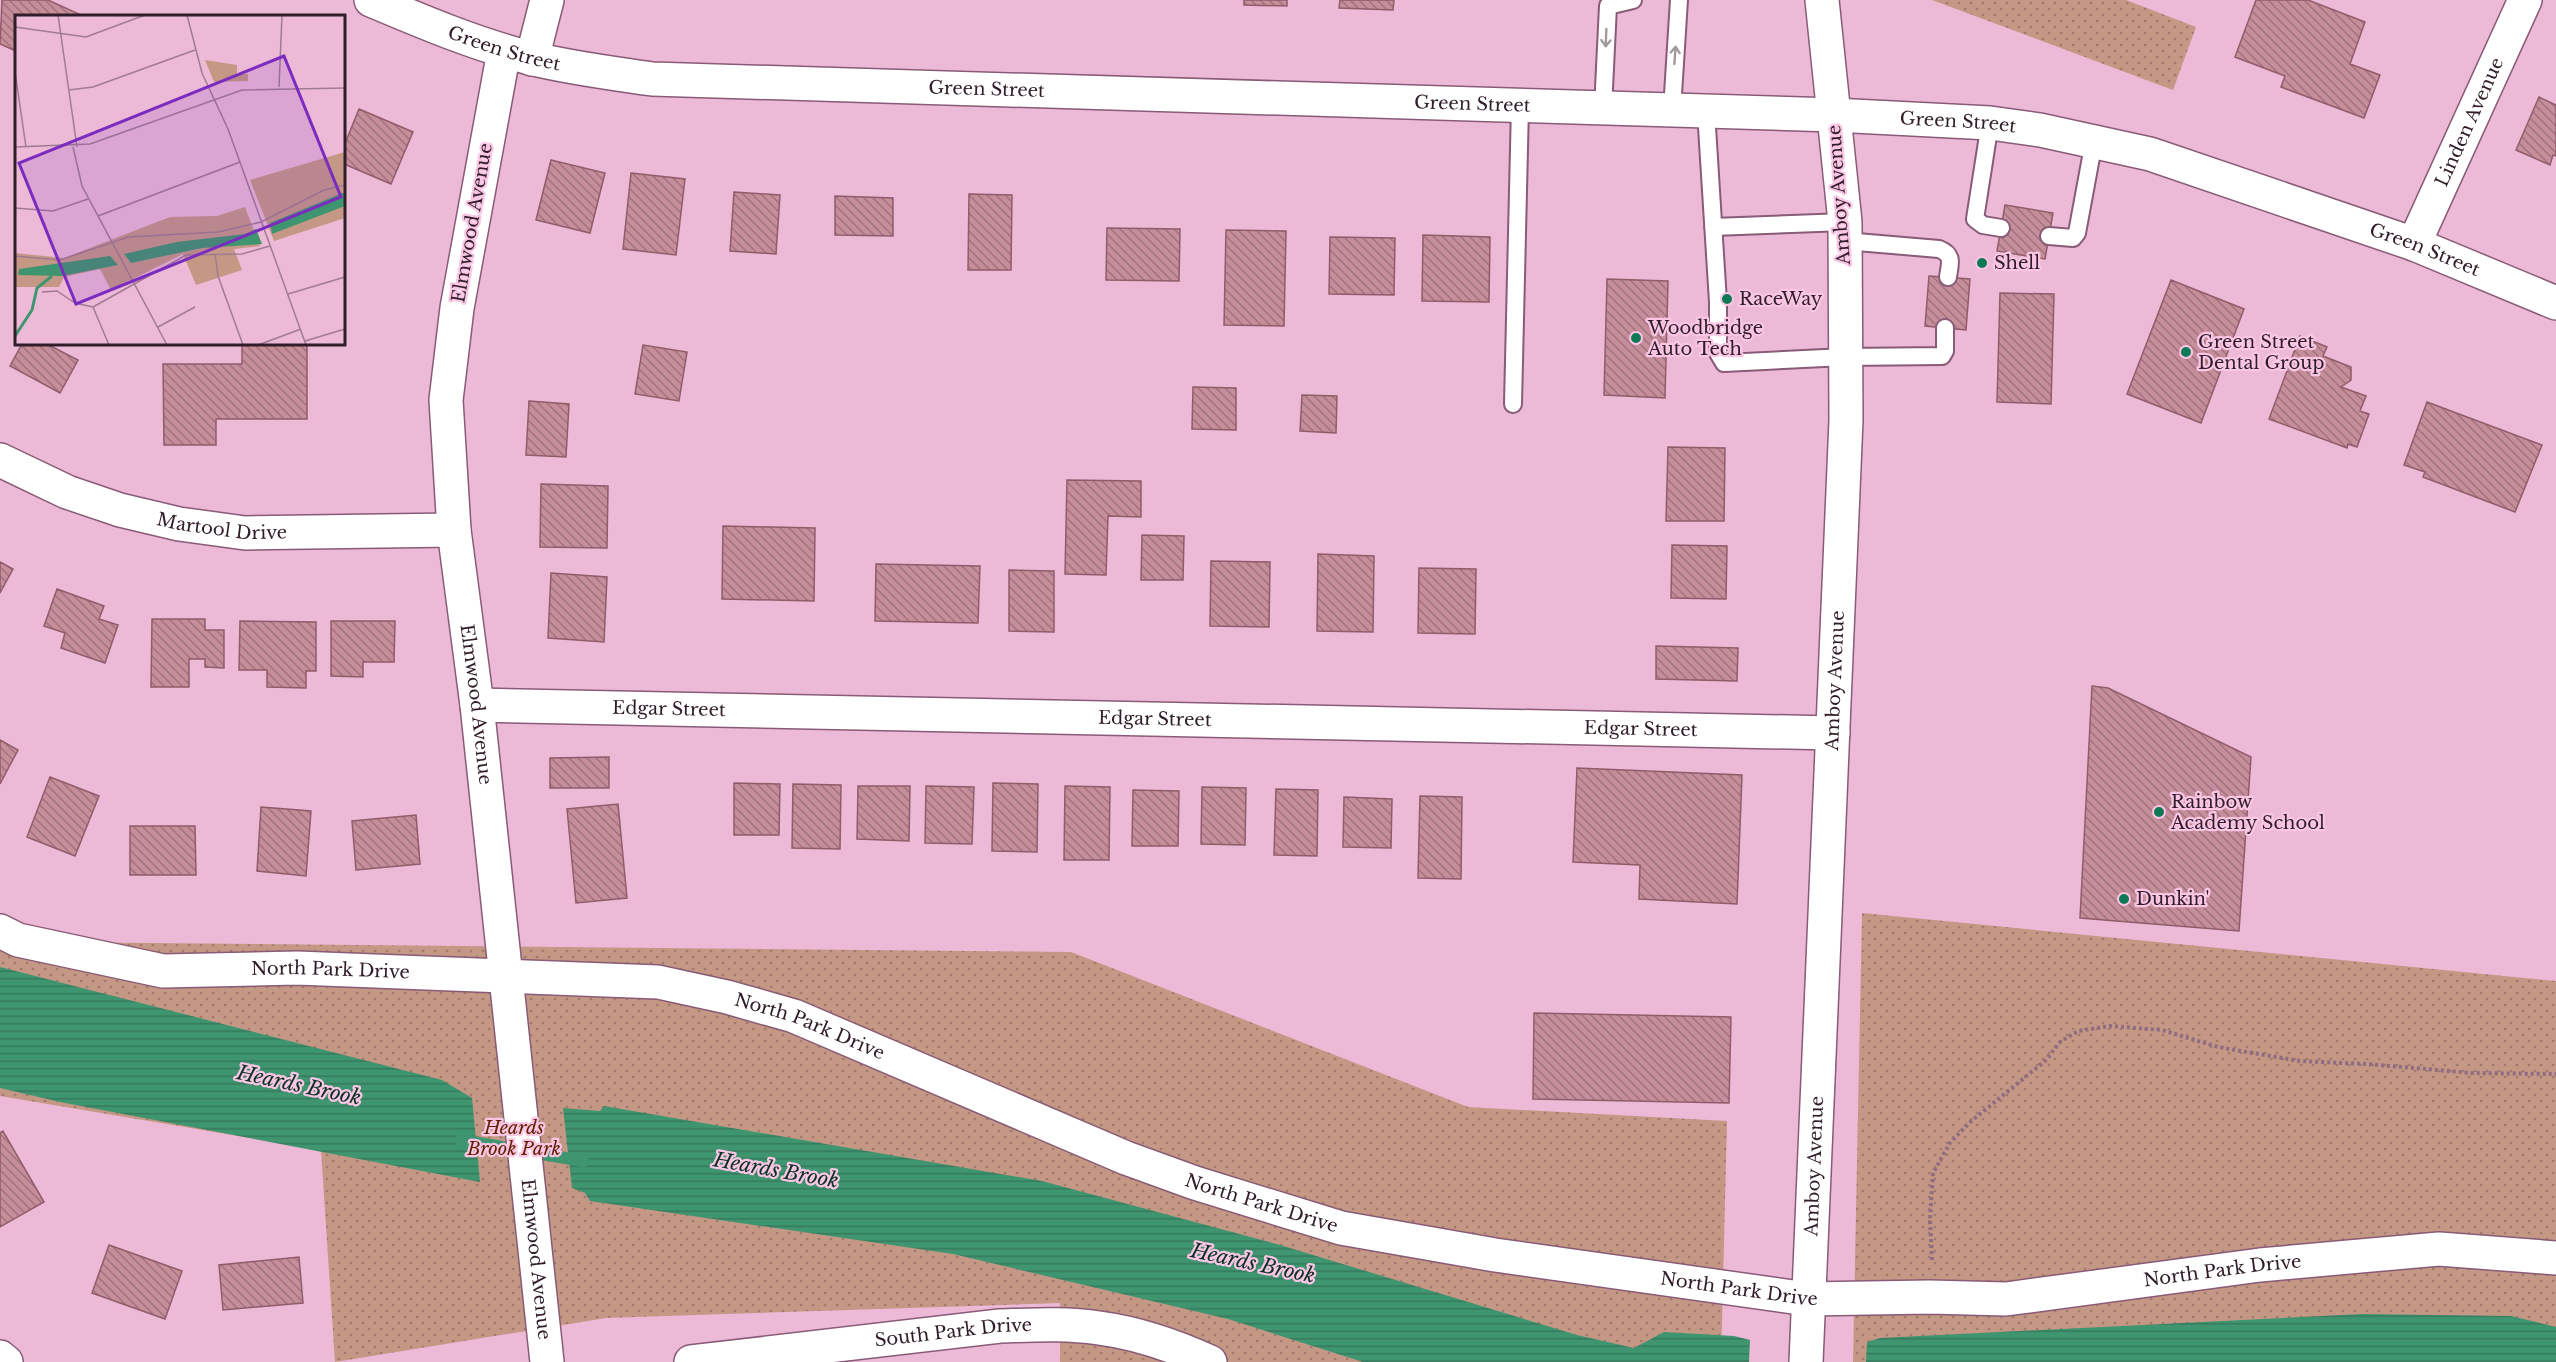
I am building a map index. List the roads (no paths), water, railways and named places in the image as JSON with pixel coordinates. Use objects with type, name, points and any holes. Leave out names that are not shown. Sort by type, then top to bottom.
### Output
[{"type":"street","name":"Green Street","points":[[371,0],[458,36],[518,55],[652,79],[1834,115],[1990,123],[2040,130],[2150,154],[2414,244],[2556,303]]},
{"type":"street","name":"Elmwood Avenue","points":[[547,0],[518,55],[450,353],[446,400],[454,530],[477,705],[547,1362]]},
{"type":"street","name":"Amboy Avenue","points":[[1806,1353],[1846,420],[1845,231],[1822,0]]},
{"type":"street","name":"Linden Avenue","points":[[2414,244],[2525,0]]},
{"type":"street","name":"Martool Drive","points":[[0,460],[67,492],[120,510],[179,524],[245,533],[454,530]]},
{"type":"street","name":"Edgar Street","points":[[477,705],[1833,733]]},
{"type":"street","name":"North Park Drive","points":[[0,931],[18,940],[163,971],[297,968],[658,982],[727,997],[794,1016],[1126,1158],[1267,1207],[1341,1228],[1453,1249],[1807,1299],[1930,1297],[2006,1299],[2260,1264],[2439,1249],[2556,1258]]},
{"type":"street","name":"South Park Drive","points":[[691,1362],[1000,1326],[1050,1325],[1099,1328],[1149,1339],[1210,1362]]},
{"type":"street","points":[[0,1358],[6,1362]]},
{"type":"lane","points":[[1604,109],[1608,6],[1633,0]]},
{"type":"lane","points":[[1672,110],[1679,0]]},
{"type":"lane","points":[[1514,404],[1520,106]]},
{"type":"lane","points":[[1706,111],[1718,302],[1718,353],[1724,363],[1845,357],[1942,356],[1945,351],[1945,328]]},
{"type":"lane","points":[[1990,123],[1975,219],[1983,225],[2001,228]]},
{"type":"lane","points":[[2049,236],[2073,238],[2077,233],[2094,141]]},
{"type":"lane","points":[[1713,226],[1845,231],[1940,249],[1948,252],[1951,258],[1948,277]]},
{"type":"water","points":[[0,967],[442,1080],[472,1098],[480,1182],[60,1102],[0,1088]]},
{"type":"water","points":[[604,1106],[1042,1181],[1280,1245],[1577,1335],[1634,1348],[1664,1332],[1734,1336],[1750,1340],[1749,1362],[1363,1362],[1228,1319],[953,1254],[590,1201],[585,1193],[572,1188],[563,1108],[600,1111]]},
{"type":"water","points":[[2362,1314],[2511,1316],[2556,1327],[2556,1362],[1866,1362],[1867,1342],[1880,1338]]},
{"type":"waterway","name":"Heards Brook","points":[[461,1140],[583,1161]]},
{"type":"place","name":"Shell","points":[[1982,263]]},
{"type":"place","name":"RaceWay","points":[[1727,299]]},
{"type":"place","name":"Woodbridge Auto Tech","points":[[1636,338]]},
{"type":"place","name":"Green Street Dental Group","points":[[2186,352]]},
{"type":"place","name":"Rainbow Academy School","points":[[2159,812]]},
{"type":"place","name":"Dunkin'","points":[[2124,899]]},
{"type":"park label","name":"Heards Brook Park","points":[[514,1138]]}]
